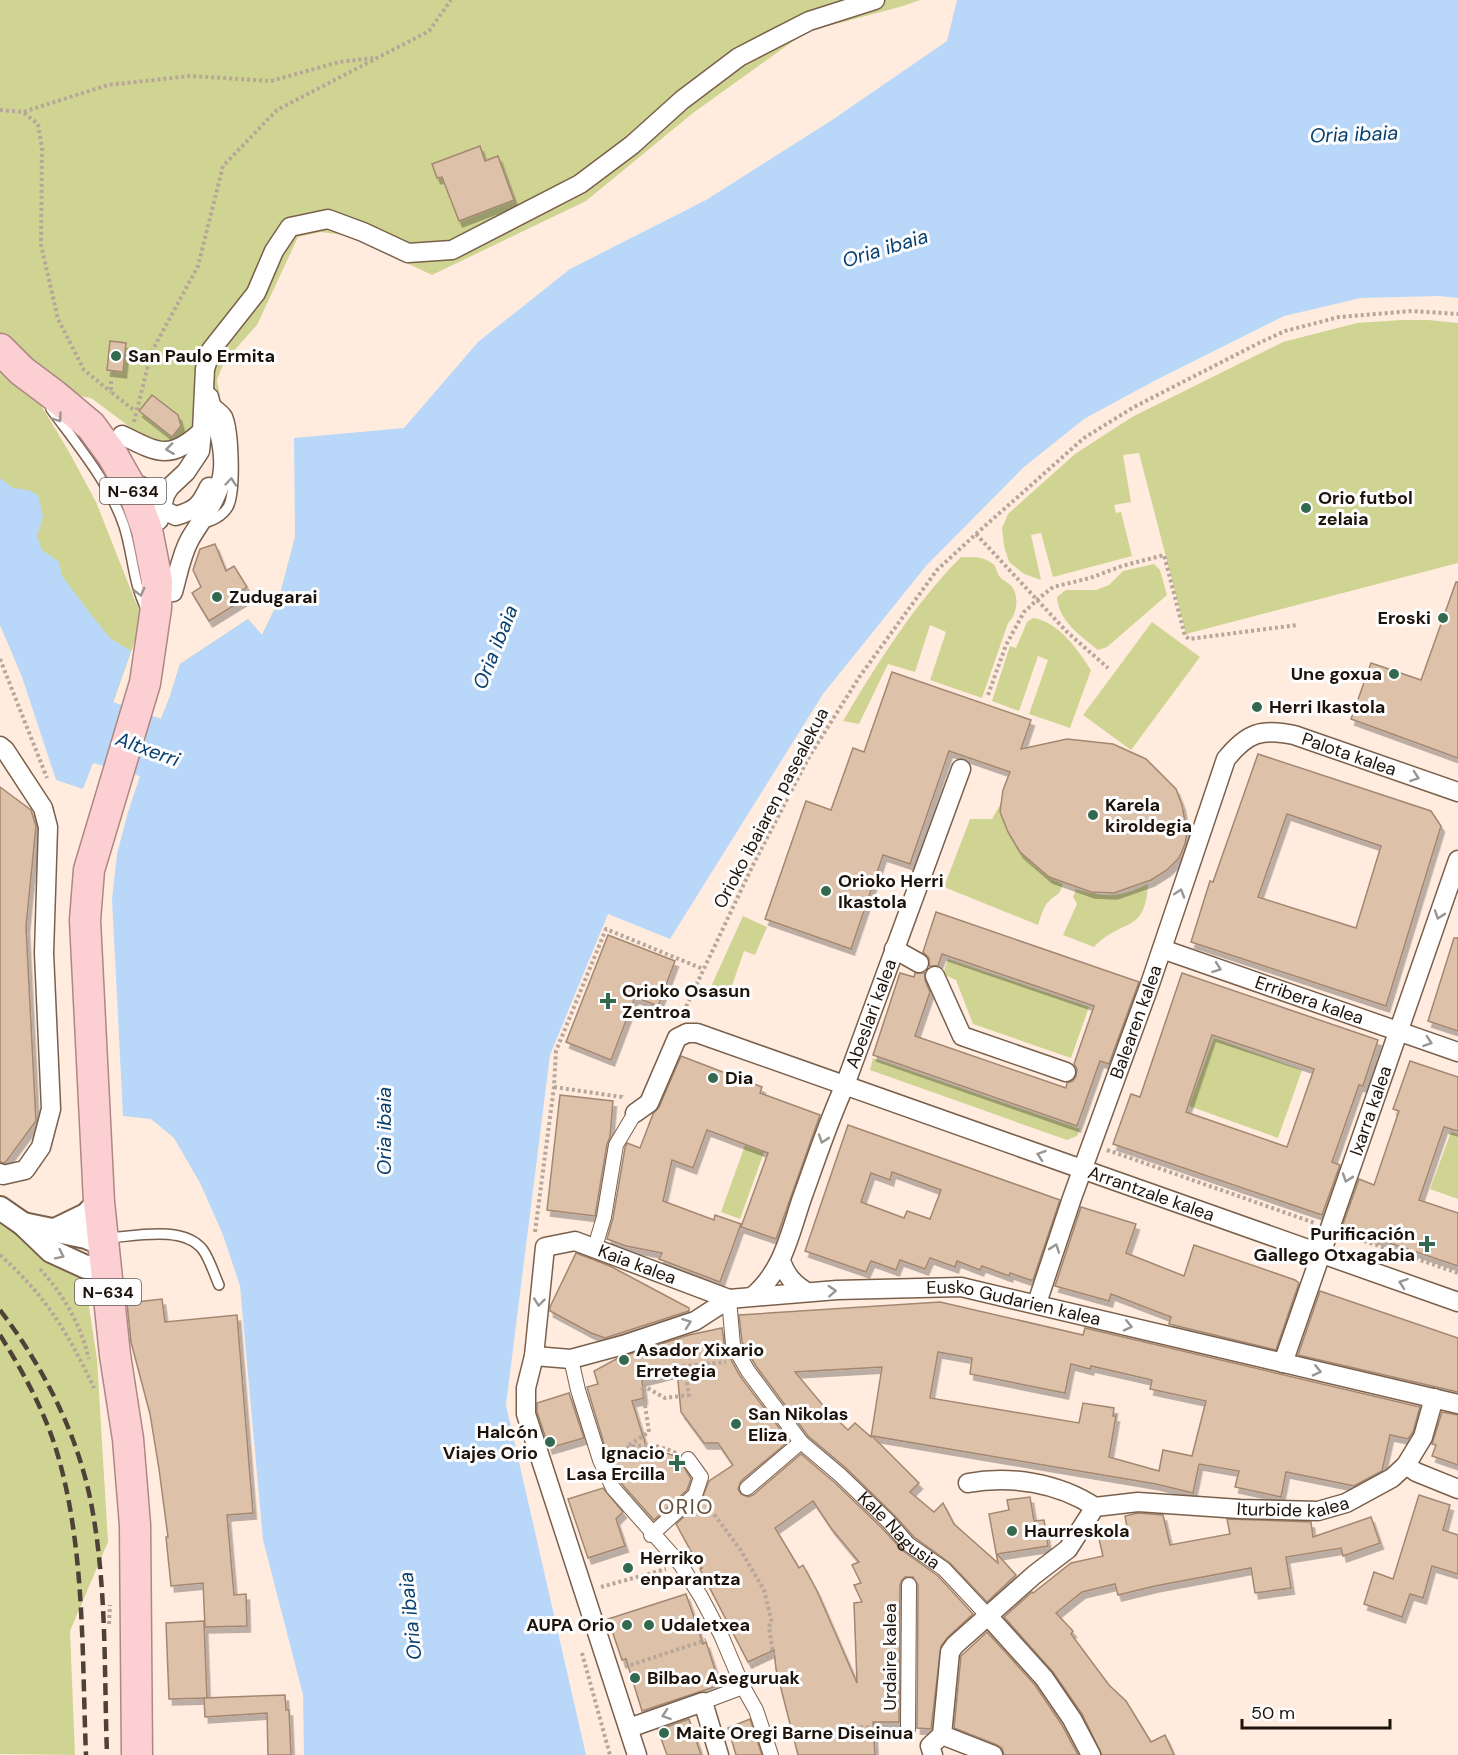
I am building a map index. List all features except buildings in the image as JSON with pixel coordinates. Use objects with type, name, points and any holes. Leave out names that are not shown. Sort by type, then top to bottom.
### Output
[{"type":"highway","name":"N-634","points":[[0,348],[73,392],[102,414],[130,429],[156,492],[170,540],[173,564],[156,608],[145,683],[89,870],[85,920],[103,1250],[132,1483],[137,1578],[137,1755]]},
{"type":"highway","name":"N-634","points":[[0,348],[22,371],[54,394],[90,426],[113,456],[134,493],[165,581],[169,640],[145,683]]},
{"type":"street","points":[[161,511],[165,495],[170,487],[186,472],[200,451],[205,369],[211,350],[256,292],[274,251],[290,227],[328,219],[408,253],[452,250],[580,184],[632,145],[682,100],[739,57],[809,21],[875,0]]},
{"type":"street","points":[[165,581],[182,560],[189,540],[201,524],[219,486],[223,470],[222,441],[209,398],[205,369]]},
{"type":"street","points":[[90,426],[117,446],[128,461],[152,505],[176,516],[190,512],[201,504],[211,484],[222,441]]},
{"type":"street","points":[[130,429],[142,446],[157,450],[171,450],[186,446],[202,431]]},
{"type":"street","name":"Palota kalea","points":[[1240,742],[1266,732],[1294,735],[1458,792]]},
{"type":"street","name":"Balearen kalea","points":[[1036,1303],[1162,949],[1226,759],[1240,742]]},
{"type":"street","points":[[0,1173],[3,1175],[25,1170],[41,1147],[51,1109],[44,953],[48,827],[43,808],[2,750]]},
{"type":"street","name":"Abeslari kalea","points":[[753,1296],[766,1285],[781,1261],[832,1112],[845,1085],[961,769]]},
{"type":"street","name":"Ixarra kalea","points":[[1283,1363],[1458,860]]},
{"type":"street","points":[[894,949],[919,963]]},
{"type":"street","name":"Erribera kalea","points":[[1162,949],[1458,1052]]},
{"type":"street","points":[[935,976],[962,1036],[1065,1072]]},
{"type":"street","points":[[595,1247],[604,1217],[616,1145],[635,1113],[649,1103],[677,1038],[687,1033]]},
{"type":"street","name":"Arrantzale kalea","points":[[687,1033],[709,1037],[904,1108],[1458,1302]]},
{"type":"street","points":[[53,1231],[86,1215],[99,1202]]},
{"type":"street","points":[[0,1208],[23,1224],[51,1251],[86,1267],[103,1250],[86,1238],[23,1224]]},
{"type":"street","points":[[540,1241],[534,1356],[526,1388],[526,1414],[637,1755]]},
{"type":"street","name":"Kaia kalea","points":[[540,1241],[575,1241],[595,1247],[729,1299]]},
{"type":"street","points":[[781,1261],[785,1273],[796,1286],[807,1292]]},
{"type":"street","name":"Eusko Gudarien kalea","points":[[534,1356],[571,1359],[623,1345],[695,1321],[729,1299],[807,1292],[926,1286],[961,1287],[1458,1404]]},
{"type":"street","name":"Kale Nagusia","points":[[729,1299],[733,1345],[748,1371],[801,1442],[840,1475],[888,1521],[908,1544],[944,1569],[988,1616],[1044,1678],[1072,1719],[1091,1755]]},
{"type":"street","points":[[571,1359],[578,1390],[600,1460],[613,1488],[681,1565],[721,1635],[743,1687],[756,1710],[771,1755]]},
{"type":"street","name":"Iturbide kalea","points":[[1095,1507],[1138,1502],[1240,1509],[1318,1511],[1346,1503],[1392,1478],[1406,1465],[1423,1437],[1434,1398]]},
{"type":"street","points":[[747,1488],[801,1442]]},
{"type":"street","points":[[652,1533],[695,1495],[701,1477],[688,1459]]},
{"type":"street","points":[[1406,1465],[1416,1472],[1458,1489]]},
{"type":"street","points":[[933,1755],[930,1746],[942,1735],[950,1652],[1034,1575],[1068,1549],[1095,1507],[1077,1495],[1057,1488],[990,1479],[968,1483]]},
{"type":"street","name":"Urdaire kalea","points":[[909,1585],[909,1730]]},
{"type":"street","points":[[628,1728],[743,1687]]},
{"type":"street","points":[[703,1702],[719,1755]]},
{"type":"street","points":[[942,1735],[993,1755]]},
{"type":"lane","points":[[22,371],[90,461],[112,498],[124,526],[139,597],[154,622]]},
{"type":"lane","points":[[201,524],[217,519],[229,506],[232,481],[233,448],[226,414],[209,398]]},
{"type":"lane","points":[[103,1250],[174,1234],[191,1239],[204,1251],[219,1285]]},
{"type":"path","points":[[130,429],[151,353],[198,267],[224,166],[277,110],[429,31],[451,0]]},
{"type":"path","points":[[0,110],[23,112],[108,84],[190,76],[271,81],[339,62],[379,57]]},
{"type":"path","points":[[23,112],[38,124],[42,148],[41,245],[58,319],[84,370],[111,392],[130,429]]},
{"type":"path","name":"Orioko ibaiaren pasealekua","points":[[687,1033],[684,1011],[752,867],[809,757],[860,676],[938,570],[976,534],[1084,438],[1134,407],[1285,331],[1339,317],[1412,310],[1458,314]]},
{"type":"path","points":[[111,381],[111,392]]},
{"type":"path","points":[[976,534],[1067,632],[1108,668]]},
{"type":"path","points":[[988,695],[1006,645],[1024,612],[1053,587],[1164,555],[1185,636],[1189,639],[1297,625]]},
{"type":"path","points":[[0,658],[53,792],[53,803],[43,808]]},
{"type":"path","points":[[540,1241],[556,1052],[606,929],[703,969]]},
{"type":"path","points":[[554,1087],[622,1097],[635,1113]]},
{"type":"path","points":[[1093,1145],[1458,1273]]},
{"type":"path","points":[[0,1256],[22,1274],[53,1312],[96,1390],[86,1345],[75,1319],[50,1281],[34,1263]]},
{"type":"path","points":[[600,1460],[649,1432],[642,1385],[665,1398],[689,1395],[684,1366],[741,1360]]},
{"type":"path","points":[[629,1445],[650,1445],[672,1451],[688,1459]]},
{"type":"path","points":[[695,1495],[708,1506],[740,1549],[764,1590],[772,1623],[769,1626],[773,1654],[752,1668]]},
{"type":"path","points":[[584,1592],[681,1565]]},
{"type":"path","points":[[109,1631],[108,1609],[111,1601]]},
{"type":"path","points":[[610,1672],[721,1635]]},
{"type":"path","points":[[767,1741],[860,1727],[909,1730]]},
{"type":"green space","points":[[0,0],[920,0],[806,32],[693,113],[586,201],[432,275],[350,236],[321,232],[298,237],[257,325],[224,362],[217,380],[220,396],[189,434],[171,443],[146,439],[91,398],[30,387],[96,502],[136,603],[141,608],[142,621],[113,703],[161,719],[180,664],[248,619],[262,635],[278,602],[295,537],[270,743],[109,714],[0,496]]},
{"type":"green space","name":"Orio futbol zelaia","points":[[1401,320],[1458,323],[1458,563],[1186,634],[1139,453],[1123,455],[1131,502],[1114,505],[1116,513],[1121,512],[1132,556],[1053,577],[1041,533],[1031,535],[1041,580],[1024,574],[1009,562],[1002,528],[1008,514],[1075,454],[1132,417],[1283,342],[1357,323]]},
{"type":"green space","points":[[961,557],[989,561],[995,566],[999,576],[1012,586],[1016,597],[1015,611],[1008,623],[982,698],[930,680],[946,632],[930,625],[915,672],[888,664],[859,724],[843,721],[912,614]]},
{"type":"green space","points":[[1154,564],[1160,570],[1167,595],[1107,647],[1098,650],[1066,621],[1057,597],[1066,590],[1096,590],[1109,585],[1123,571]]},
{"type":"green space","points":[[1033,618],[1051,625],[1067,638],[1091,670],[1070,728],[1029,714],[1048,660],[1038,656],[1019,711],[992,701],[1010,646],[1016,648],[1027,622]]},
{"type":"green space","points":[[1152,622],[1200,657],[1131,750],[1083,715]]},
{"type":"green space","points":[[1002,801],[1003,816],[1020,849],[1038,869],[1063,884],[1059,892],[1046,905],[1038,925],[944,887],[970,819],[992,819]]},
{"type":"green space","points":[[1148,884],[1146,900],[1137,918],[1094,947],[1063,935],[1077,904],[1073,897],[1076,889],[1113,895],[1129,892]]},
{"type":"green space","points":[[743,916],[767,927],[755,955],[744,951],[728,997],[709,991]]},
{"type":"green space","points":[[948,959],[1089,1007],[1071,1058],[973,1024],[956,980],[943,974]]},
{"type":"green space","points":[[1214,1038],[1302,1070],[1278,1138],[1189,1106]]},
{"type":"green space","points":[[873,1058],[1080,1129],[1077,1136],[1067,1140],[870,1070]]},
{"type":"green space","points":[[762,1098],[781,1105],[740,1219],[721,1212]]},
{"type":"green space","points":[[1451,1132],[1458,1134],[1458,1199],[1430,1189]]},
{"type":"green space","points":[[0,1217],[84,1274],[97,1359],[108,1542],[70,1631],[75,1755],[0,1754]]},
{"type":"water","points":[[957,0],[1458,0],[1458,298],[1439,296],[1361,298],[1284,316],[1084,419],[1024,467],[926,566],[823,694],[670,939],[608,914],[550,1055],[506,1405],[586,1755],[304,1755],[303,1695],[263,1540],[240,1286],[223,1235],[200,1183],[174,1138],[151,1119],[123,1116],[112,899],[117,854],[140,776],[93,763],[83,789],[56,780],[22,677],[0,625],[0,478],[13,488],[28,490],[38,495],[43,517],[37,536],[42,550],[59,562],[62,576],[110,638],[131,651],[113,702],[161,719],[180,664],[248,619],[262,635],[278,602],[295,537],[294,438],[404,428],[478,342],[570,269],[706,200],[832,120],[947,41]]},
{"type":"railway","points":[[0,1310],[31,1355],[58,1404],[86,1481],[100,1569],[107,1755]]},
{"type":"railway","points":[[0,1335],[27,1381],[42,1413],[55,1446],[68,1498],[81,1608],[86,1755]]},
{"type":"place","name":"San Paulo Ermita","points":[[116,356]]},
{"type":"place","name":"Orio futbol zelaia","points":[[1306,508]]},
{"type":"place","name":"Zudugarai","points":[[217,597]]},
{"type":"place","name":"Eroski","points":[[1443,618]]},
{"type":"place","name":"Une goxua","points":[[1394,674]]},
{"type":"place","name":"Herri Ikastola","points":[[1257,707]]},
{"type":"place","name":"Karela kiroldegia","points":[[1093,815]]},
{"type":"place","name":"Orioko Herri Ikastola","points":[[826,891]]},
{"type":"place","name":"Orioko Osasun Zentroa","points":[[608,1001]]},
{"type":"place","name":"Dia","points":[[713,1078]]},
{"type":"place","name":"Purificación Gallego Otxagabia","points":[[1427,1244]]},
{"type":"place","name":"Asador Xixario Erretegia","points":[[624,1360]]},
{"type":"place","name":"San Nikolas Eliza","points":[[736,1424]]},
{"type":"place","name":"Halcón Viajes Orio","points":[[550,1442]]},
{"type":"place","name":"Ignacio Lasa Ercilla","points":[[677,1463]]},
{"type":"place","name":"Haurreskola","points":[[1012,1531]]},
{"type":"place","name":"Herriko enparantza","points":[[628,1568]]},
{"type":"place","name":"AUPA Orio","points":[[627,1625]]},
{"type":"place","name":"Udaletxea","points":[[649,1625]]},
{"type":"place","name":"Bilbao Aseguruak","points":[[635,1678]]},
{"type":"place","name":"Maite Oregi Barne Diseinua","points":[[664,1733]]},
{"type":"district","name":"ORIO","points":[[686,1507]]},
{"type":"water label","name":"Oria ibaia","points":[[1354,134]]},
{"type":"water label","name":"Oria ibaia","points":[[885,248]]},
{"type":"water label","name":"Oria ibaia","points":[[495,647]]},
{"type":"water label","name":"Altxerri","points":[[148,749]]},
{"type":"water label","name":"Oria ibaia","points":[[384,1131]]},
{"type":"water label","name":"Oria ibaia","points":[[410,1616]]}]
